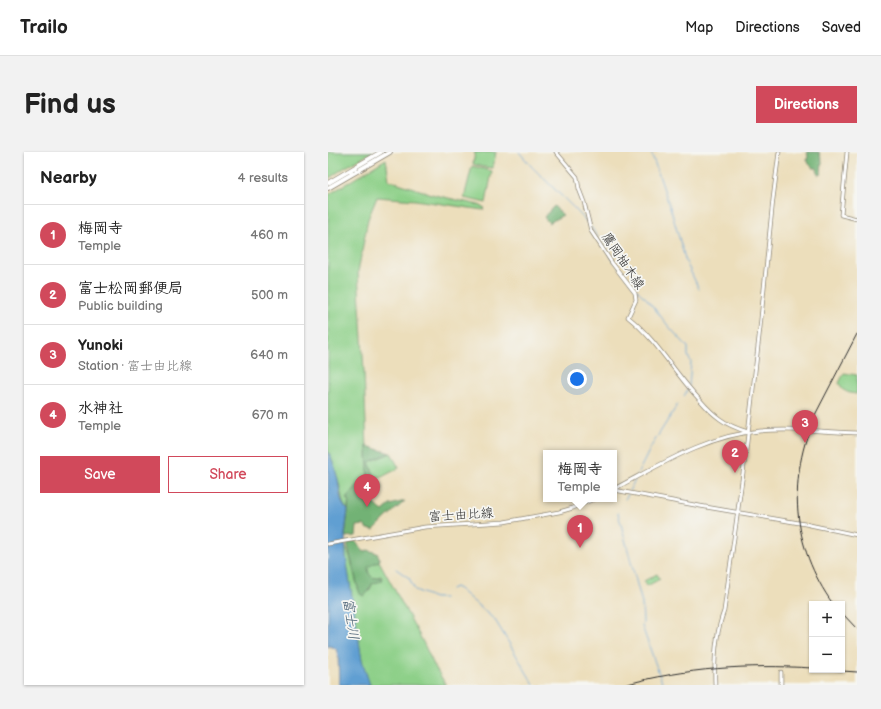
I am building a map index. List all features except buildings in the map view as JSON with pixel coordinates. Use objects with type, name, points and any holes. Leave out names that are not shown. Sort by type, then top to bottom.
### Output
[{"type":"highway","points":[[328,183],[381,152]]},
{"type":"highway","points":[[328,188],[390,152]]},
{"type":"main road","name":"鷹岡柚木線","points":[[556,152],[577,176],[579,189],[594,236],[635,293],[636,300],[628,317],[646,333],[689,388],[706,406],[726,423],[748,432]]},
{"type":"main road","points":[[715,685],[714,666],[717,631],[724,611],[748,432],[779,152]]},
{"type":"main road","points":[[847,152],[841,215],[857,219]]},
{"type":"main road","points":[[617,487],[692,449],[717,439],[748,432],[760,431],[785,430],[857,433]]},
{"type":"main road","points":[[617,490],[857,535]]},
{"type":"main road","name":"富士由比線","points":[[328,544],[425,527],[504,522],[573,508],[587,502]]},
{"type":"main road","points":[[781,672],[781,685]]},
{"type":"green space","points":[[328,152],[373,152],[344,168],[328,179]]},
{"type":"green space","points":[[475,152],[496,152],[493,168],[473,164]]},
{"type":"green space","points":[[807,152],[819,152],[822,162],[821,174],[818,175],[817,168],[813,168],[809,164]]},
{"type":"green space","points":[[386,159],[389,180],[435,195],[479,205],[485,208],[483,210],[415,200],[377,197],[368,219],[358,272],[368,476],[346,499],[349,501],[347,510],[343,503],[339,483],[328,453],[328,195]]},
{"type":"green space","points":[[472,166],[492,171],[486,203],[464,198]]},
{"type":"green space","points":[[554,206],[563,215],[549,223],[544,217]]},
{"type":"green space","points":[[844,373],[857,375],[857,394],[846,392],[839,383]]},
{"type":"green space","points":[[367,446],[390,453],[369,462],[376,481],[381,482],[382,487],[381,492],[375,495],[371,500],[372,503],[383,511],[390,505],[405,501],[374,530],[367,529],[364,525],[357,526],[356,536],[345,537],[349,501],[346,499],[368,476]]},
{"type":"green space","points":[[391,453],[399,468],[376,480],[369,462]]},
{"type":"green space","points":[[356,541],[364,552],[368,550],[377,553],[380,559],[368,567],[368,569],[371,576],[374,578],[380,577],[382,578],[382,581],[373,583],[364,596],[360,594],[358,588],[347,542]]},
{"type":"green space","points":[[345,544],[358,588],[364,596],[369,591],[373,583],[383,579],[381,576],[373,578],[370,576],[366,567],[379,561],[446,685],[368,685],[347,600]]},
{"type":"green space","points":[[657,574],[660,579],[647,586],[644,581]]},
{"type":"water","name":"富士川","points":[[328,451],[333,461],[338,479],[341,500],[348,510],[345,534],[346,557],[362,660],[370,685],[339,685],[338,656],[336,649],[330,646],[328,647]]},
{"type":"waterway","points":[[519,152],[588,223]]},
{"type":"waterway","points":[[651,152],[671,210],[686,262],[699,289]]},
{"type":"waterway","points":[[591,227],[611,257],[635,288],[646,298],[670,328],[688,347],[688,356],[691,362],[689,386]]},
{"type":"waterway","points":[[684,396],[688,389]]},
{"type":"waterway","points":[[637,475],[652,445],[678,404]]},
{"type":"waterway","points":[[629,491],[635,480]]},
{"type":"waterway","points":[[625,499],[628,494]]},
{"type":"waterway","points":[[618,513],[642,603],[642,626],[663,685]]},
{"type":"waterway","points":[[396,569],[409,578],[415,590],[435,598],[444,598]]},
{"type":"waterway","points":[[451,589],[455,587],[459,589],[495,620],[534,685]]},
{"type":"railway","points":[[831,601],[819,582],[809,559],[802,535],[798,511],[798,487],[801,462],[807,438],[816,413],[857,334]]},
{"type":"railway","points":[[845,616],[857,629]]},
{"type":"railway","points":[[624,685],[647,679],[694,671],[741,667],[809,668]]},
{"type":"railway","points":[[845,671],[857,672]]},
{"type":"place","name":"Yunoki","points":[[805,443]]},
{"type":"place","name":"富士松岡郵便局","points":[[735,473]]},
{"type":"place","name":"水神社","points":[[367,507]]},
{"type":"place","name":"梅岡寺","points":[[580,548]]}]
